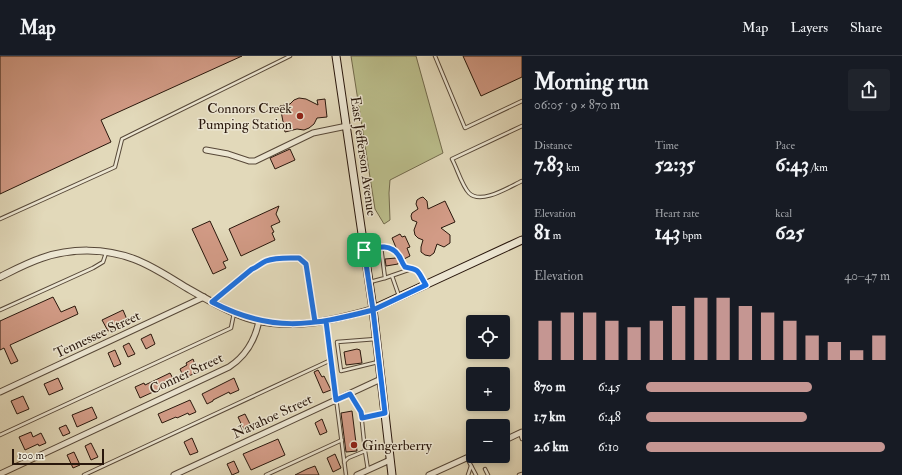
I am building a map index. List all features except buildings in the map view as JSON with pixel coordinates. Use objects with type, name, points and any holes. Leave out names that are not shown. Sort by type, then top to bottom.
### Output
[{"type":"main road","name":"East Jefferson Avenue","points":[[336,56],[373,310],[392,475]]},
{"type":"main road","points":[[373,310],[522,240]]},
{"type":"street","points":[[206,150],[228,154],[249,161],[255,161],[313,133],[347,126]]},
{"type":"street","points":[[0,277],[40,258],[80,250],[106,252],[118,254],[143,263],[212,302],[234,313],[259,321],[296,324],[326,321],[373,310]]},
{"type":"street","name":"Tennessee Street","points":[[0,392],[204,297]]},
{"type":"street","name":"Conner Street","points":[[0,474],[229,367],[247,351],[257,332],[259,321]]},
{"type":"street","name":"Navahoe Street","points":[[174,475],[381,379]]},
{"type":"street","points":[[510,438],[521,432]]},
{"type":"street","points":[[429,475],[466,457]]},
{"type":"street","points":[[357,475],[390,460]]},
{"type":"lane","points":[[0,219],[115,167],[122,139],[290,56]]},
{"type":"lane","points":[[435,56],[465,128],[522,102]]},
{"type":"lane","points":[[522,126],[452,159],[466,189],[475,197],[482,198],[488,196],[522,181]]},
{"type":"lane","points":[[364,250],[387,246],[394,250],[405,267],[417,270],[426,285]]},
{"type":"lane","points":[[381,247],[385,278]]},
{"type":"lane","points":[[0,310],[93,268],[103,262],[106,252]]},
{"type":"lane","points":[[212,302],[252,269],[257,268],[266,261],[276,258],[299,258],[306,264],[315,322]]},
{"type":"lane","points":[[369,282],[392,276],[413,268]]},
{"type":"lane","points":[[392,276],[400,297]]},
{"type":"lane","points":[[0,434],[231,328],[234,313]]},
{"type":"lane","points":[[326,321],[346,475]]},
{"type":"lane","points":[[376,339],[337,342],[341,371],[379,362]]},
{"type":"lane","points":[[84,475],[332,360]]},
{"type":"lane","points":[[350,394],[361,412],[368,470]]},
{"type":"lane","points":[[362,418],[385,413]]},
{"type":"lane","points":[[521,432],[522,439]]},
{"type":"lane","points":[[266,475],[342,440]]},
{"type":"lane","points":[[344,462],[348,458],[365,451]]},
{"type":"lane","points":[[470,463],[476,475]]},
{"type":"lane","points":[[468,475],[471,466]]},
{"type":"lane","points":[[485,469],[488,475]]},
{"type":"green space","points":[[351,56],[416,56],[443,153],[390,180],[390,220],[384,224],[375,209]]},
{"type":"place","name":"Connors Creek Pumping Station","points":[[300,116]]},
{"type":"place","name":"Gingerberry","points":[[354,445]]},
{"type":"route","points":[[364,250],[373,310],[321,322],[296,324],[270,323],[247,318],[212,302],[252,269],[257,268],[266,261],[276,258],[299,258],[306,264],[315,322],[321,322],[326,321],[329,334],[336,400],[350,394],[361,412],[362,418],[385,413],[373,310],[426,285],[417,270],[405,267],[394,250],[387,246],[364,250]]}]
